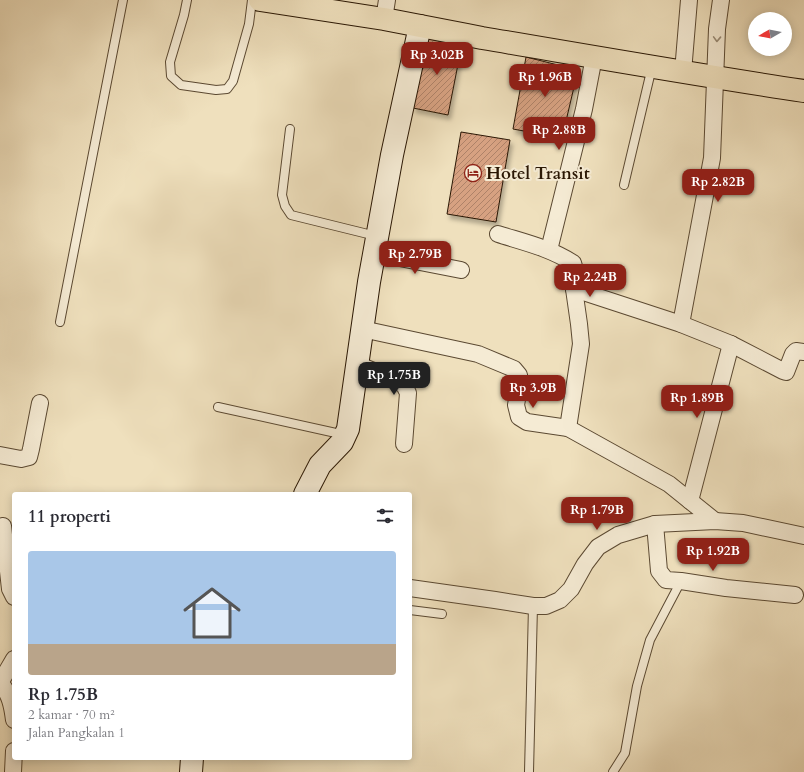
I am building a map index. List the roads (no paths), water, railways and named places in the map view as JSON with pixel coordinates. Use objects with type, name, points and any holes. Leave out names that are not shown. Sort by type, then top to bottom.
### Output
[{"type":"main road","points":[[262,0],[386,10],[420,26],[580,55],[804,91]]},
{"type":"main road","points":[[306,492],[320,466],[342,442],[348,429],[369,282],[392,155],[420,26]]},
{"type":"main road","points":[[192,760],[192,772]]},
{"type":"street","points":[[683,72],[690,0]]},
{"type":"street","points":[[681,324],[712,158],[718,29],[721,0]]},
{"type":"street","points":[[549,250],[584,109],[594,57]]},
{"type":"street","points":[[498,234],[549,250],[573,263],[575,270],[574,289],[580,344],[568,428]]},
{"type":"street","points":[[376,245],[462,270]]},
{"type":"street","points":[[574,289],[681,324],[731,344],[782,371],[786,372],[793,354],[796,351],[804,352]]},
{"type":"street","points":[[362,329],[478,354],[514,369],[519,375],[520,383],[516,405],[519,417],[527,422],[568,428],[669,484],[715,521]]},
{"type":"street","points":[[690,501],[731,344]]},
{"type":"street","points":[[357,364],[404,385],[408,393],[404,444]]},
{"type":"street","points":[[0,455],[21,459],[29,456],[32,450],[40,403]]},
{"type":"street","points":[[412,588],[533,606],[546,606],[560,600],[571,588],[585,564],[598,547],[618,535],[655,524],[715,521],[743,523],[804,536]]},
{"type":"street","points":[[655,524],[660,571],[666,580],[795,595]]},
{"type":"street","points":[[6,526],[10,589],[12,593]]},
{"type":"street","points":[[12,662],[0,683],[8,692],[12,706]]},
{"type":"lane","points":[[60,322],[123,0]]},
{"type":"lane","points":[[187,0],[184,16],[170,62],[171,76],[181,85],[216,90],[227,89],[233,80],[249,24],[262,0]]},
{"type":"lane","points":[[624,185],[652,67]]},
{"type":"lane","points":[[290,129],[282,195],[285,206],[291,215],[376,245]]},
{"type":"lane","points":[[218,408],[346,435]]},
{"type":"lane","points":[[613,772],[625,753],[637,686],[650,640],[681,581]]},
{"type":"lane","points":[[529,772],[533,606]]},
{"type":"lane","points":[[412,610],[442,614]]},
{"type":"place","name":"Hotel Transit","points":[[473,173]]}]
